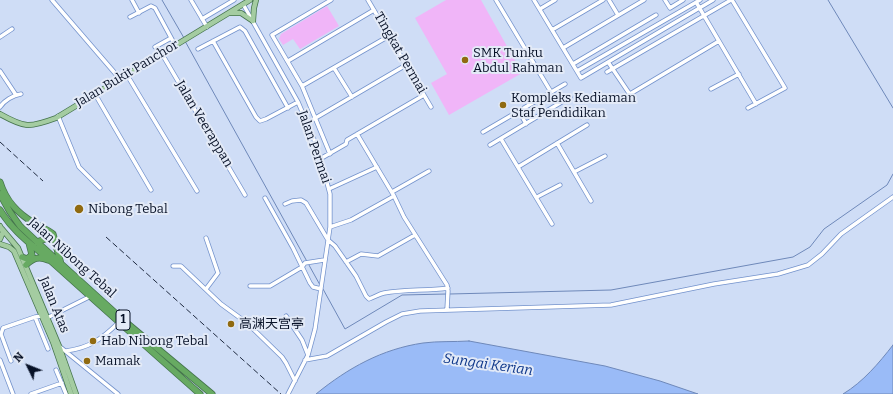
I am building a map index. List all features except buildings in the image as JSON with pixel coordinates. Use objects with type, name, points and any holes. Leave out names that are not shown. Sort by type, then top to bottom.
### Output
[{"type":"highway","points":[[0,182],[3,192],[12,206],[20,214],[46,229],[55,237],[61,264]]},
{"type":"highway","name":"Jalan Nibong Tebal","points":[[0,194],[20,226],[122,319],[212,394]]},
{"type":"highway","name":"Jalan Nibong Tebal","points":[[2,212],[15,231],[52,262],[118,323],[200,394]]},
{"type":"highway","points":[[37,242],[41,241],[46,236],[39,226]]},
{"type":"highway","points":[[22,257],[27,258],[32,255],[28,242]]},
{"type":"highway","points":[[26,265],[39,257],[52,262]]},
{"type":"main road","name":"Jalan Bukit Panchor","points":[[0,114],[23,125],[37,125],[58,116],[250,0]]},
{"type":"main road","points":[[229,13],[241,13],[253,21],[256,0]]},
{"type":"main road","points":[[0,239],[2,235],[1,227]]},
{"type":"main road","name":"Jalan Atas","points":[[1,227],[18,248],[26,265],[59,346],[76,394]]},
{"type":"main road","name":"Jalan Atas","points":[[0,244],[9,247],[14,251],[42,316],[71,394]]},
{"type":"street","points":[[52,0],[120,79]]},
{"type":"street","points":[[132,0],[139,12]]},
{"type":"street","points":[[191,0],[207,27]]},
{"type":"street","points":[[202,19],[234,0]]},
{"type":"street","points":[[330,154],[302,86],[272,34],[331,0]]},
{"type":"street","name":"Tingkat Permai","points":[[368,0],[431,107]]},
{"type":"street","points":[[496,0],[551,92]]},
{"type":"street","points":[[534,0],[581,78],[713,0]]},
{"type":"street","points":[[540,9],[555,0]]},
{"type":"street","points":[[552,30],[603,0]]},
{"type":"street","points":[[609,0],[618,15]]},
{"type":"street","points":[[563,48],[644,0]]},
{"type":"street","points":[[665,0],[670,8],[684,0]]},
{"type":"street","points":[[607,72],[732,0],[785,88],[748,108]]},
{"type":"street","points":[[577,71],[698,1],[704,16],[756,104]]},
{"type":"street","name":"Jalan Permai","points":[[244,4],[298,102],[320,159],[329,189],[330,227],[315,329],[308,355],[288,394]]},
{"type":"street","points":[[130,17],[151,6],[155,8],[175,45]]},
{"type":"street","points":[[288,61],[374,10]]},
{"type":"street","points":[[573,64],[656,15]]},
{"type":"street","points":[[198,49],[235,29],[240,28],[245,31],[288,108]]},
{"type":"street","points":[[0,37],[12,29]]},
{"type":"street","points":[[302,86],[389,36]]},
{"type":"street","points":[[155,47],[171,38]]},
{"type":"street","points":[[214,41],[256,117],[260,121],[298,102]]},
{"type":"street","points":[[630,94],[719,41]]},
{"type":"street","name":"Jalan Veerappan","points":[[162,54],[245,195]]},
{"type":"street","points":[[608,62],[633,99]]},
{"type":"street","points":[[307,123],[406,65]]},
{"type":"street","points":[[334,68],[352,97]]},
{"type":"street","points":[[0,71],[16,95]]},
{"type":"street","points":[[711,89],[739,74]]},
{"type":"street","points":[[127,75],[197,191]]},
{"type":"street","points":[[483,132],[565,84]]},
{"type":"street","points":[[0,107],[16,95],[21,94]]},
{"type":"street","points":[[95,94],[151,190]]},
{"type":"street","points":[[320,159],[346,144],[347,140],[424,95]]},
{"type":"street","points":[[490,145],[570,97]]},
{"type":"street","points":[[519,111],[526,124]]},
{"type":"street","points":[[58,116],[79,167],[100,188]]},
{"type":"street","points":[[518,167],[587,126]]},
{"type":"street","points":[[357,134],[393,194],[404,217],[448,289],[447,307]]},
{"type":"street","points":[[501,139],[552,224]]},
{"type":"street","points":[[558,143],[591,201]]},
{"type":"street","points":[[574,172],[605,156]]},
{"type":"street","points":[[329,189],[377,167]]},
{"type":"street","points":[[330,227],[352,220],[429,171]]},
{"type":"street","points":[[537,197],[560,185]]},
{"type":"street","points":[[305,360],[327,356],[402,314],[447,307],[611,305],[714,284],[778,274],[808,264],[822,254],[841,234],[893,197]]},
{"type":"street","points":[[265,198],[293,248],[310,283],[313,287],[321,289]]},
{"type":"street","points":[[286,204],[292,201],[301,200],[306,203],[328,240],[335,246],[356,276],[366,296],[370,299],[387,292],[448,289]]},
{"type":"street","points":[[346,262],[361,254],[378,256],[415,235]]},
{"type":"street","points":[[206,238],[218,273],[206,289]]},
{"type":"street","points":[[250,286],[270,286],[302,267],[305,263],[324,260]]},
{"type":"street","points":[[173,266],[181,266],[221,304],[247,323],[282,357],[295,381]]},
{"type":"street","points":[[47,318],[89,297]]},
{"type":"street","points":[[11,361],[1,331],[6,327],[42,316]]},
{"type":"street","points":[[286,316],[302,340],[308,355]]},
{"type":"street","points":[[35,317],[48,348]]},
{"type":"street","points":[[66,351],[79,350],[93,343],[108,333],[118,323]]},
{"type":"street","points":[[59,346],[118,394]]},
{"type":"street","points":[[0,360],[13,394]]},
{"type":"street","points":[[56,370],[66,394]]},
{"type":"street","points":[[58,374],[64,372]]},
{"type":"street","points":[[31,394],[62,383]]},
{"type":"shaded area","name":"SMK Tunku Abdul Rahman","points":[[446,0],[481,0],[522,73],[449,115],[431,83],[447,74],[415,18]]},
{"type":"shaded area","points":[[327,6],[339,26],[300,49],[293,39],[283,45],[279,39],[281,34]]},
{"type":"water","name":"Sungai Kerian","points":[[469,341],[605,366],[660,381],[698,394],[316,394],[353,368],[393,350],[423,343]]},
{"type":"water","points":[[893,345],[893,394],[843,394],[864,378]]},
{"type":"waterway","points":[[162,0],[184,38]]},
{"type":"waterway","points":[[828,0],[893,108]]},
{"type":"waterway","points":[[185,41],[320,285]]},
{"type":"waterway","points":[[450,294],[611,290],[793,257],[810,247],[824,229],[887,185],[893,174]]},
{"type":"waterway","points":[[323,289],[345,329],[402,295],[447,294]]},
{"type":"railway","points":[[0,142],[43,181]]},
{"type":"railway","points":[[106,237],[281,394]]},
{"type":"place","name":"SMK Tunku Abdul Rahman","points":[[465,60]]},
{"type":"place","name":"Kompleks Kediaman Staf Pendidikan","points":[[503,105]]},
{"type":"place","name":"Nibong Tebal","points":[[79,209]]},
{"type":"place","name":"高渊天宫亭","points":[[231,324]]},
{"type":"place","name":"Hab Nibong Tebal","points":[[93,341]]},
{"type":"place","name":"Mamak","points":[[87,361]]}]
